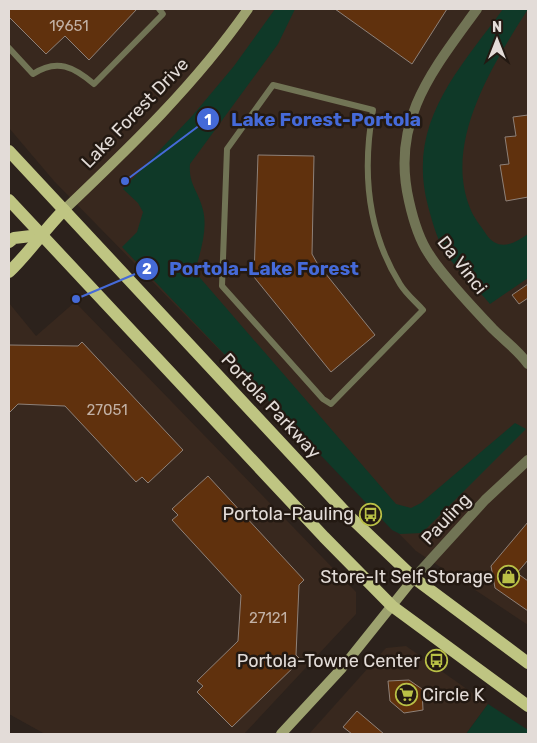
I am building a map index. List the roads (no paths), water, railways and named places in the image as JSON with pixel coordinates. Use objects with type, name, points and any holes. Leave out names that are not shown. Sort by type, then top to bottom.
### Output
[{"type":"main road","name":"Lake Forest Drive","points":[[9,272],[29,253],[40,235],[153,124],[201,71],[243,11]]},
{"type":"main road","name":"Portola Parkway","points":[[9,151],[348,515],[414,578],[528,663]]},
{"type":"main road","points":[[9,200],[392,606],[528,706]]},
{"type":"main road","points":[[9,242],[14,238],[40,235]]},
{"type":"main road","name":"Pauling","points":[[281,734],[342,668],[414,578]]},
{"type":"street","name":"Da Vinci","points":[[477,9],[434,69],[411,113],[403,151],[404,179],[414,223],[429,254],[493,329],[528,364]]},
{"type":"street","name":"Pauling","points":[[414,578],[492,494],[528,460]]},
{"type":"lane","points":[[9,48],[33,74],[41,68],[64,64],[79,71],[94,84],[163,14],[159,9]]},
{"type":"lane","points":[[273,85],[373,110],[367,143],[367,186],[372,220],[387,260],[401,286],[423,310],[331,404],[323,399],[222,286],[227,149],[273,85]]},
{"type":"place","name":"Lake Forest-Portola","points":[[125,181]]},
{"type":"place","name":"Portola-Lake Forest","points":[[76,299]]},
{"type":"place","name":"Portola-Pauling","points":[[370,514]]},
{"type":"place","name":"Store-It Self Storage","points":[[509,577]]},
{"type":"place","name":"Portola-Towne Center","points":[[436,661]]},
{"type":"place","name":"Circle K","points":[[406,695]]}]
